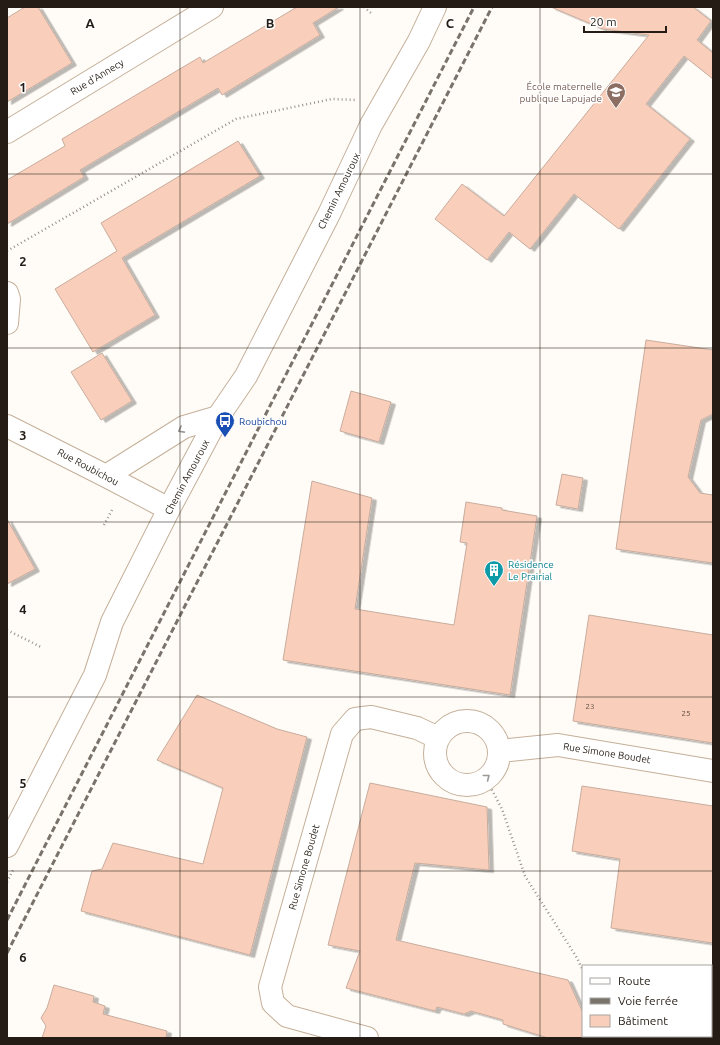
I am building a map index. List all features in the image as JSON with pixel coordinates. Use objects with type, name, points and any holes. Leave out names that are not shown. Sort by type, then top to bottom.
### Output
[{"type":"street","name":"Rue d'Annecy","points":[[7,132],[192,15],[212,7]]},
{"type":"street","name":"Chemin Amouroux","points":[[7,846],[94,675],[112,622],[169,510],[218,417],[246,376],[329,214],[371,125],[419,41],[435,7]]},
{"type":"street","points":[[7,293],[9,299],[7,323]]},
{"type":"street","points":[[106,476],[184,427],[218,417]]},
{"type":"street","name":"Rue Roubichou","points":[[7,426],[169,510]]},
{"type":"street","name":"Rue Simone Boudet","points":[[367,1038],[287,1016],[273,1004],[270,987],[342,734],[355,719],[371,717],[417,728],[438,738]]},
{"type":"street","points":[[463,720],[484,724],[492,731],[500,751],[498,762],[494,771],[486,779],[476,784],[466,785],[456,783],[446,778],[439,769],[435,760],[435,749],[438,738],[444,730],[463,720]]},
{"type":"street","name":"Rue Simone Boudet","points":[[500,751],[558,745],[713,771]]},
{"type":"path","points":[[364,7],[371,13]]},
{"type":"path","points":[[7,251],[236,119],[332,99],[359,100]]},
{"type":"path","points":[[7,630],[41,647]]},
{"type":"path","points":[[486,779],[502,810],[525,876],[577,958],[582,969]]},
{"type":"building","points":[[25,7],[38,7],[72,63],[7,102],[7,18]]},
{"type":"building","points":[[297,7],[339,7],[313,23],[320,35],[222,95],[218,88],[80,170],[84,177],[7,224],[7,180],[65,146],[62,139],[200,57],[203,63]]},
{"type":"building","points":[[551,7],[693,7],[711,21],[697,40],[713,53],[713,79],[684,56],[646,104],[690,139],[619,229],[574,194],[530,249],[509,232],[487,260],[435,219],[462,184],[504,216],[649,35],[603,29]]},
{"type":"building","points":[[238,141],[260,176],[122,258],[155,315],[93,352],[55,289],[117,251],[101,223]]},
{"type":"building","points":[[646,340],[713,350],[713,414],[701,420],[688,477],[700,493],[713,495],[713,563],[616,549]]},
{"type":"building","points":[[102,353],[132,401],[101,420],[71,372]]},
{"type":"building","points":[[351,391],[391,402],[379,442],[340,431]]},
{"type":"building","points":[[562,474],[583,478],[578,509],[556,505]]},
{"type":"building","name":"Résidence Le Prairial","points":[[312,481],[372,498],[355,609],[454,625],[467,543],[460,542],[466,502],[537,516],[510,695],[283,660]]},
{"type":"building","points":[[7,519],[35,569],[7,584]]},
{"type":"building","points":[[589,615],[713,635],[713,743],[573,721]]},
{"type":"building","points":[[197,695],[277,729],[307,737],[250,955],[81,911],[92,871],[102,869],[113,843],[203,864],[223,788],[157,760]]},
{"type":"building","points":[[370,783],[487,807],[489,870],[415,863],[396,940],[568,980],[582,1011],[583,1038],[548,1038],[503,1024],[503,1020],[471,1011],[464,1014],[437,1007],[435,1011],[346,988],[360,951],[328,945]]},
{"type":"building","points":[[582,786],[713,806],[713,943],[611,928],[620,859],[572,851]]},
{"type":"building","points":[[54,985],[94,996],[93,1002],[105,1006],[103,1014],[167,1031],[166,1038],[42,1038],[46,1026],[41,1018],[47,1008]]},
{"type":"railway","points":[[7,920],[474,7]]},
{"type":"railway","points":[[7,953],[492,7]]},
{"type":"place","name":"École maternelle publique Lapujade","points":[[616,109]]},
{"type":"place","name":"Roubichou","points":[[225,438]]},
{"type":"place","name":"Résidence Le Prairial","points":[[494,587]]}]
